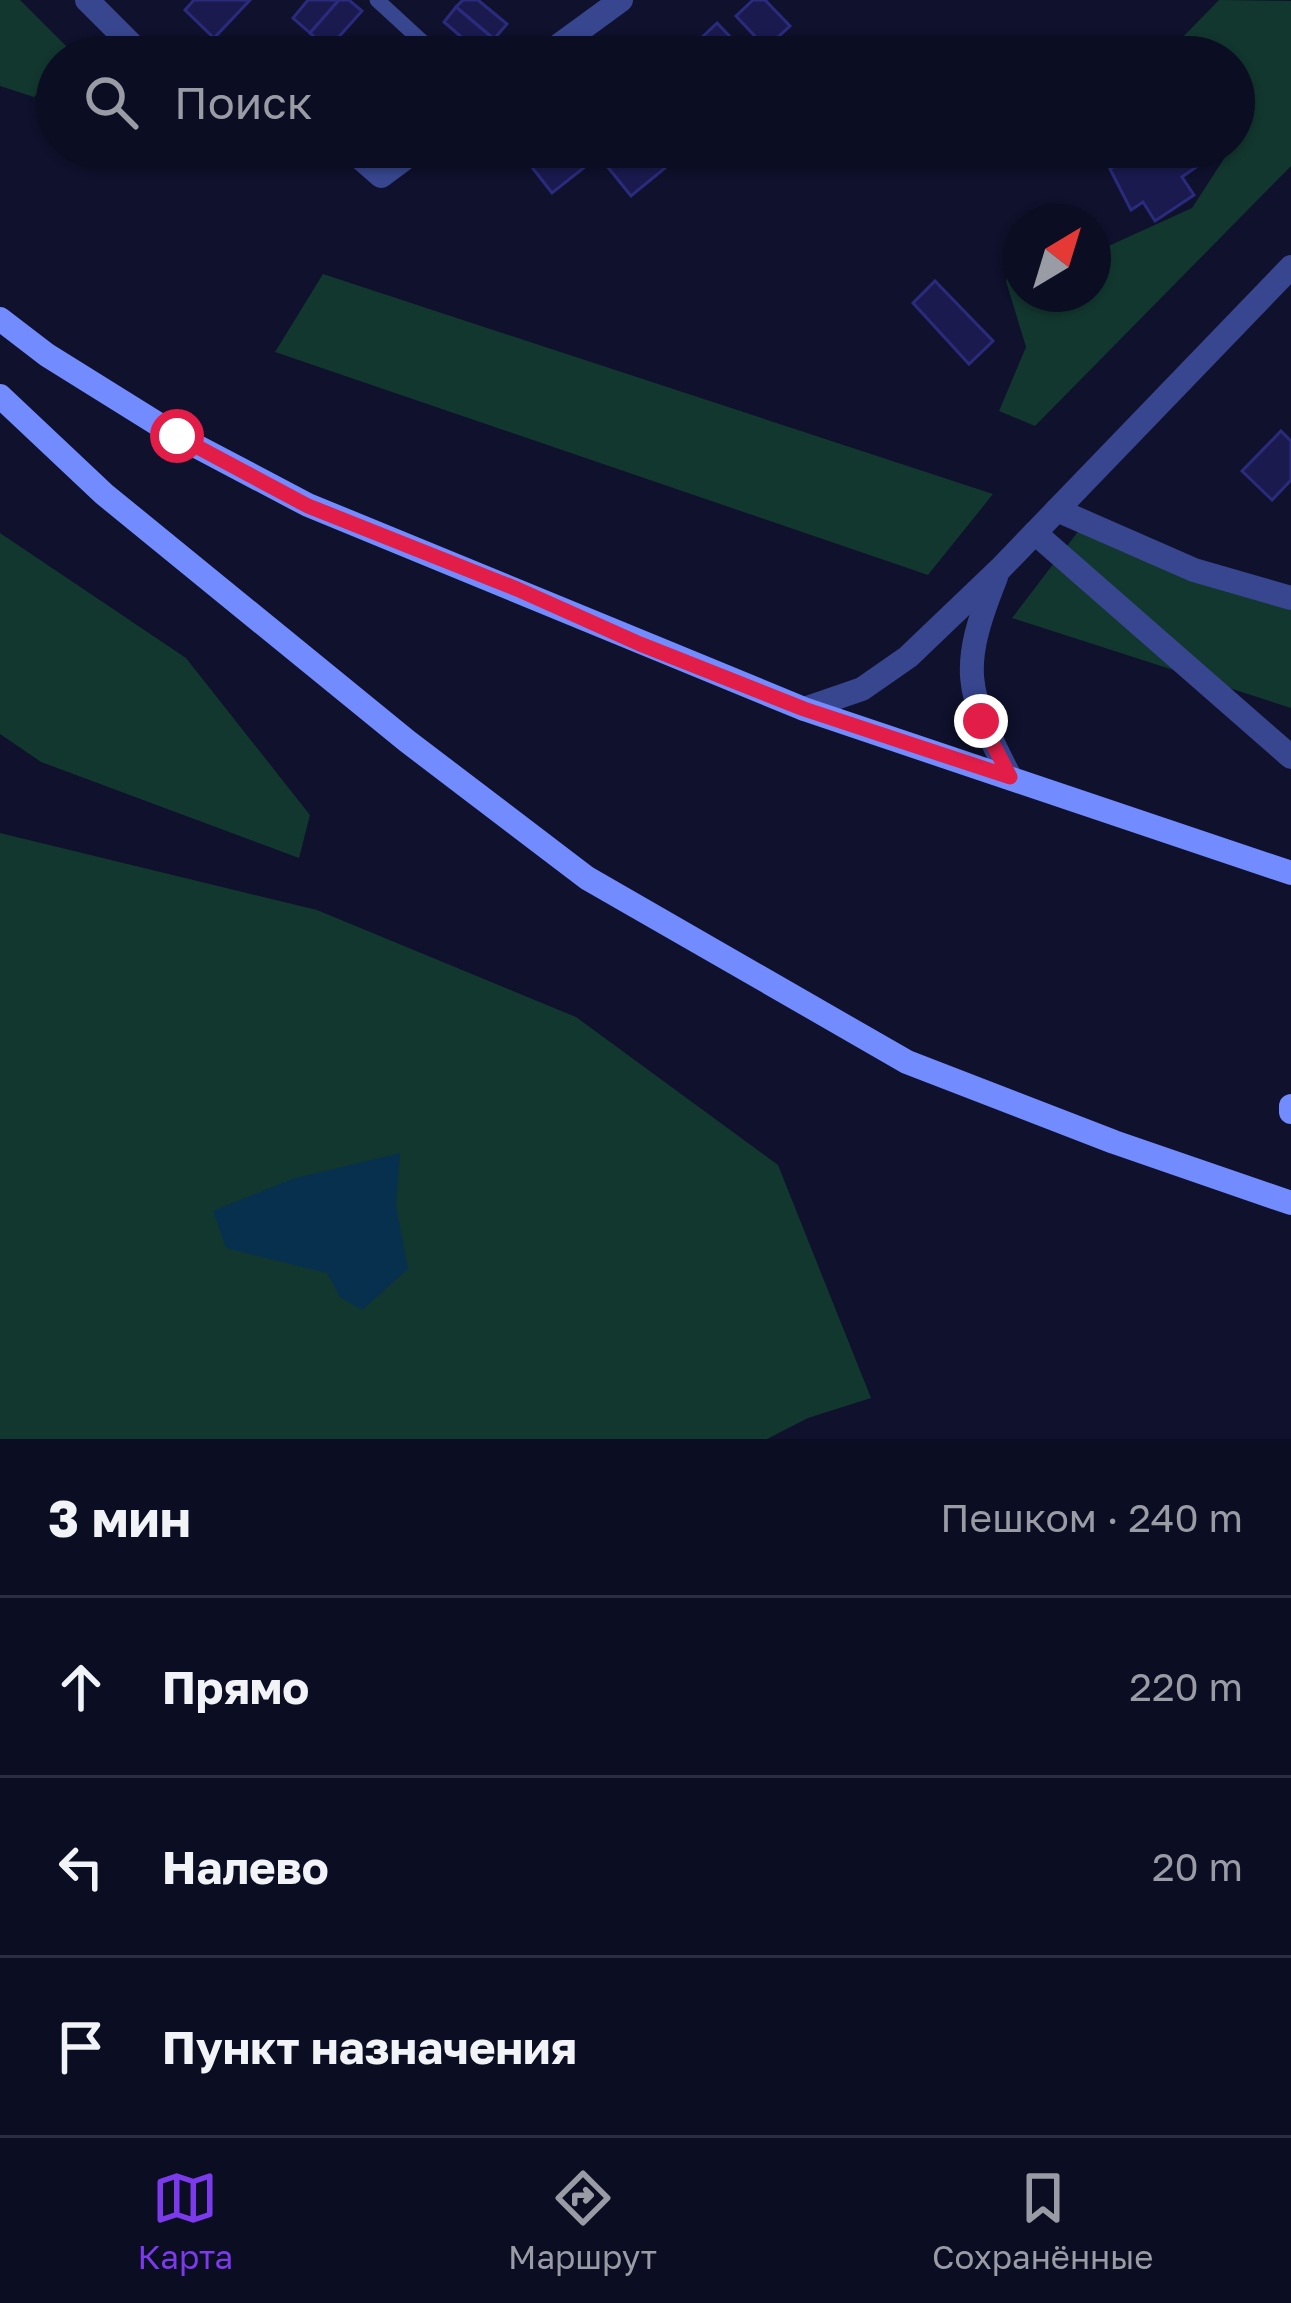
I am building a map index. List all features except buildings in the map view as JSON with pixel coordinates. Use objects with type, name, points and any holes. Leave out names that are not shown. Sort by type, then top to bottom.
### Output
[{"type":"main road","points":[[0,319],[47,355],[177,436],[308,506],[804,709],[1291,872]]},
{"type":"main road","points":[[0,397],[140,523],[407,741],[586,878],[907,1062],[1114,1142],[1291,1203]]},
{"type":"street","points":[[87,0],[123,36]]},
{"type":"street","points":[[572,36],[621,0]]},
{"type":"street","points":[[804,709],[862,689],[908,657],[1000,569],[1291,267]]},
{"type":"street","points":[[1057,510],[1193,570],[1291,598]]},
{"type":"street","points":[[1035,533],[1291,758]]},
{"type":"street","points":[[1000,569],[976,626],[970,678],[981,721],[1010,777]]},
{"type":"lane","points":[[377,0],[416,36]]},
{"type":"green space","points":[[0,0],[20,0],[56,36],[36,36],[34,97],[0,86]]},
{"type":"green space","points":[[1219,0],[1291,1],[1291,166],[1035,426],[999,411],[1026,347],[1015,312],[1111,312],[1111,245],[1192,208],[1218,168],[1255,168],[1255,36],[1184,36]]},
{"type":"green space","points":[[323,274],[993,494],[928,575],[275,352]]},
{"type":"green space","points":[[1080,529],[1291,598],[1291,708],[1012,618]]},
{"type":"green space","points":[[0,533],[186,658],[310,815],[299,858],[41,762],[0,734]]},
{"type":"green space","points":[[0,833],[317,910],[576,1017],[778,1165],[871,1398],[808,1418],[767,1439],[0,1439]]},
{"type":"water","points":[[400,1153],[396,1205],[408,1269],[362,1310],[340,1297],[327,1273],[226,1248],[213,1211],[292,1179]]},
{"type":"route","points":[[177,436],[308,506],[640,644],[804,709],[1010,777],[981,721]]}]
